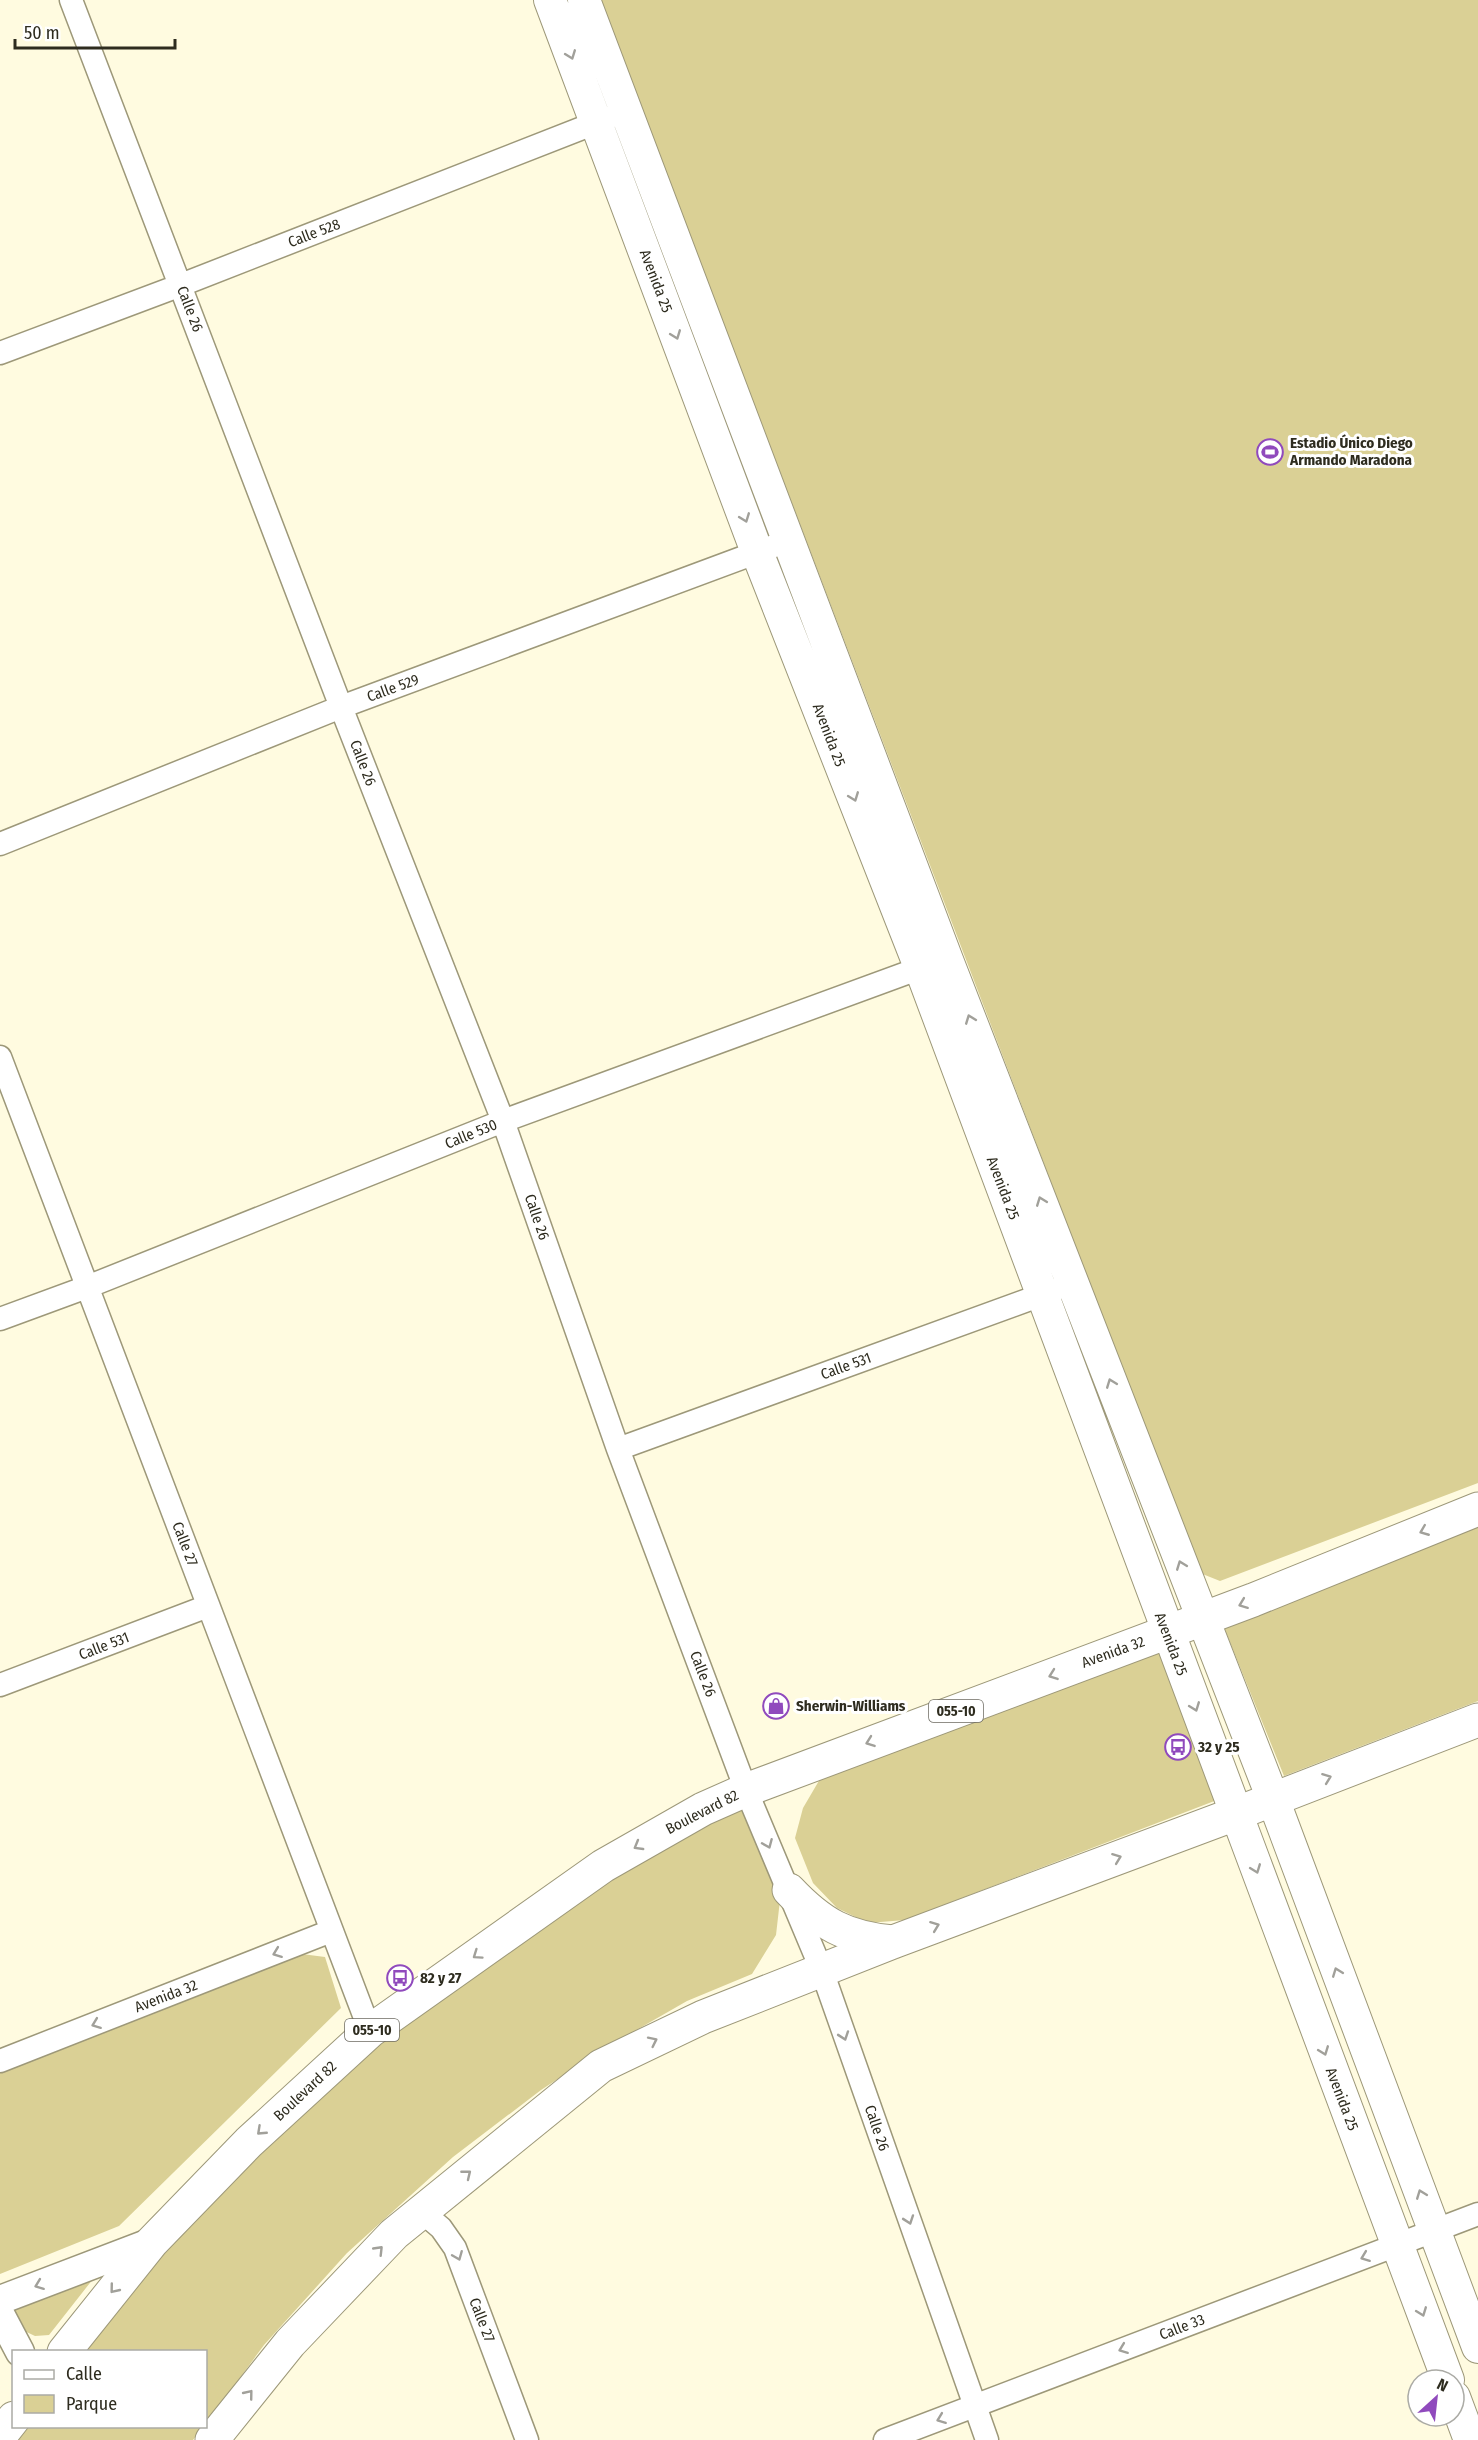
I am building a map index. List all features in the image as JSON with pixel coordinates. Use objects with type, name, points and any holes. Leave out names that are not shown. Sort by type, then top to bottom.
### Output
[{"type":"highway","name":"Avenida 32","points":[[746,1790],[1202,1620],[1478,1509]]},
{"type":"highway","points":[[212,2440],[290,2343],[394,2234],[601,2066],[704,2017],[893,1942],[1273,1800],[1478,1720]]},
{"type":"highway","name":"Boulevard 82","points":[[66,2350],[152,2242],[249,2142],[370,2031],[603,1866],[703,1809],[746,1790]]},
{"type":"highway","points":[[789,1890],[808,1911],[832,1927],[852,1935],[893,1942]]},
{"type":"highway","points":[[0,2436],[12,2421]]},
{"type":"main road","name":"Avenida 25","points":[[550,0],[757,552],[1074,1285],[1273,1800],[1478,2347]]},
{"type":"main road","name":"Avenida 25","points":[[584,0],[790,540],[1042,1293],[1167,1633],[1443,2368]]},
{"type":"street","name":"Calle 26","points":[[71,0],[341,707],[503,1121],[618,1449],[746,1790],[822,1971],[987,2440]]},
{"type":"street","name":"Calle 528","points":[[0,353],[627,111]]},
{"type":"street","name":"Calle 529","points":[[0,844],[341,707],[790,540]]},
{"type":"street","name":"Calle 530","points":[[0,1319],[87,1287],[503,1121],[933,963]]},
{"type":"street","name":"Calle 27","points":[[0,1057],[370,2031]]},
{"type":"street","name":"Calle 531","points":[[618,1449],[1042,1293],[1074,1285]]},
{"type":"street","name":"Calle 531","points":[[0,1685],[208,1606]]},
{"type":"street","name":"Avenida 32","points":[[0,2061],[332,1931]]},
{"type":"street","name":"Calle 27","points":[[421,2211],[441,2228],[455,2248],[527,2440]]},
{"type":"street","name":"Calle 33","points":[[885,2440],[1478,2214]]},
{"type":"street","points":[[0,2300],[152,2242]]},
{"type":"street","points":[[0,2314],[19,2350]]},
{"type":"green space","points":[[600,0],[1478,0],[1478,1483],[1220,1581],[1200,1573]]},
{"type":"green space","points":[[1478,1522],[1478,1701],[1284,1776],[1221,1620]]},
{"type":"green space","points":[[1159,1644],[1217,1800],[905,1920],[868,1923],[837,1908],[813,1883],[795,1838],[803,1808],[820,1779]]},
{"type":"green space","points":[[740,1802],[780,1900],[776,1935],[752,1974],[687,2001],[605,2048],[541,2090],[453,2157],[347,2253],[264,2345],[207,2423],[207,2350],[82,2350],[185,2229],[261,2147],[336,2079],[516,1939],[598,1884]]},
{"type":"green space","points":[[294,1953],[325,1957],[341,2008],[119,2226],[0,2274],[0,2072]]},
{"type":"green space","points":[[93,2279],[49,2335],[35,2336],[16,2327],[14,2309]]},
{"type":"green space","points":[[19,2428],[202,2428],[193,2440],[9,2440]]},
{"type":"place","name":"Estadio Único Diego Armando Maradona","points":[[1270,452]]},
{"type":"place","name":"Sherwin-Williams","points":[[776,1706]]},
{"type":"place","name":"32 y 25","points":[[1178,1747]]},
{"type":"place","name":"82 y 27","points":[[400,1978]]}]
